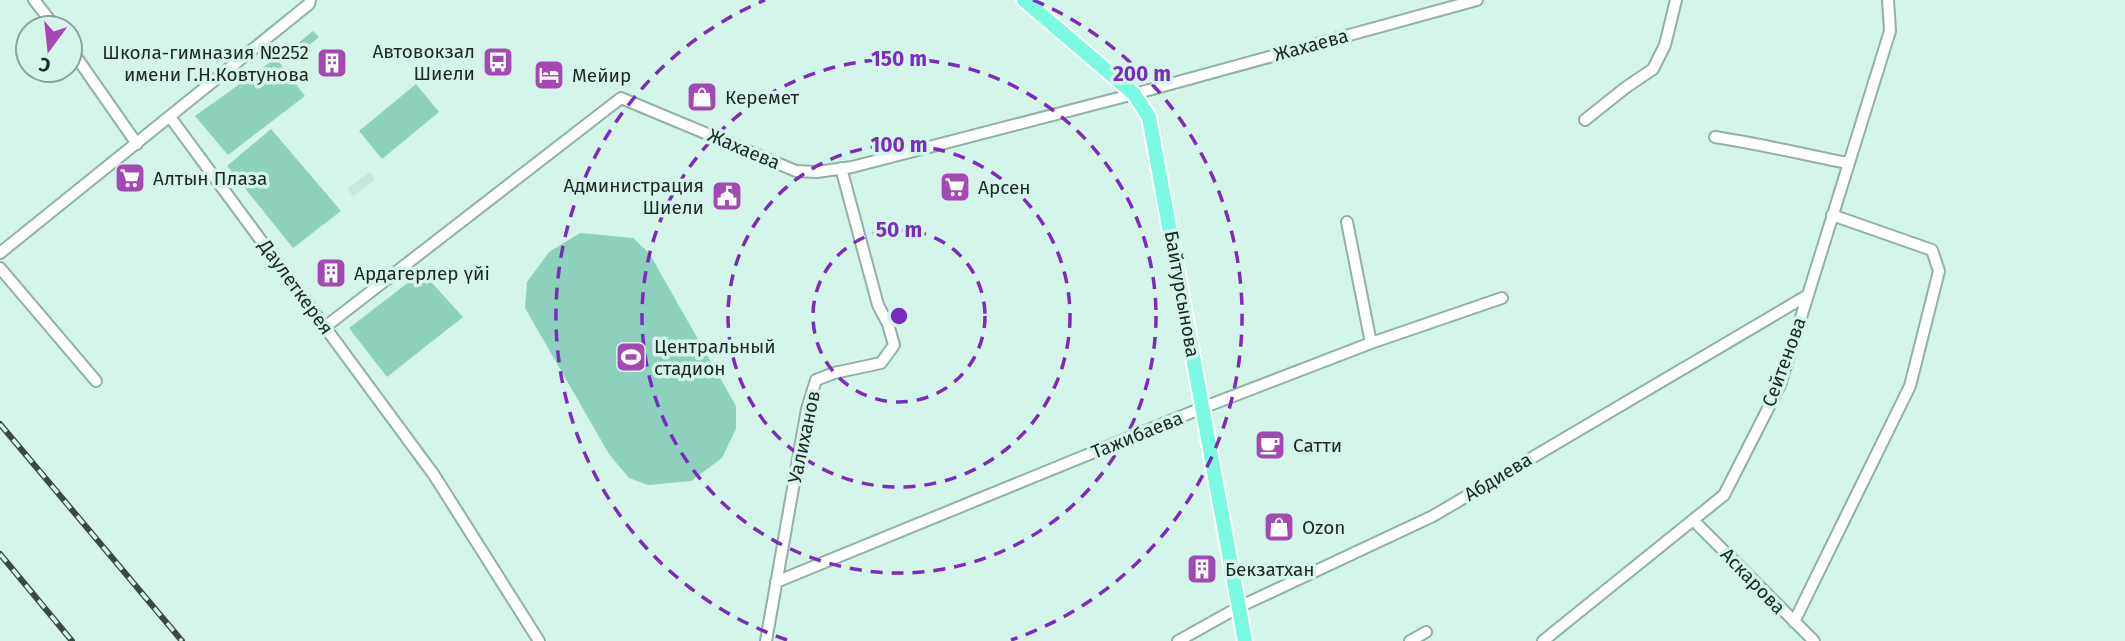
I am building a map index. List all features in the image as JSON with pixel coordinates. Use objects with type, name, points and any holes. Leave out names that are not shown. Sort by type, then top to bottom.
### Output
[{"type":"main road","name":"Байтурсынова","points":[[1024,0],[1134,94],[1149,117],[1245,641]]},
{"type":"street","points":[[34,0],[45,14]]},
{"type":"street","points":[[0,253],[309,4],[310,0]]},
{"type":"street","points":[[1426,0],[1430,13]]},
{"type":"street","name":"Жахаева","points":[[325,327],[621,98],[796,171],[817,172],[866,163],[1134,94],[1477,0]]},
{"type":"street","points":[[1585,120],[1653,69],[1665,45],[1676,0]]},
{"type":"street","name":"Сейтенова","points":[[1542,641],[1724,495],[1780,385],[1890,31],[1888,0]]},
{"type":"street","points":[[84,68],[137,144]]},
{"type":"street","name":"Даулеткерея","points":[[170,117],[434,475],[539,641]]},
{"type":"street","points":[[1715,137],[1762,144],[1847,163]]},
{"type":"street","name":"Уалиханов","points":[[766,641],[807,410],[816,380],[834,373],[881,363],[894,345],[888,324],[878,305],[841,168]]},
{"type":"street","points":[[1794,622],[1910,386],[1939,271],[1931,250],[1832,215]]},
{"type":"street","points":[[1346,222],[1371,343]]},
{"type":"street","points":[[0,268],[96,381]]},
{"type":"street","name":"Абдиева","points":[[1178,641],[1238,607],[1433,516],[1808,295]]},
{"type":"street","name":"Тажибаева","points":[[776,582],[1202,408],[1371,343],[1502,298]]},
{"type":"street","name":"Аскарова","points":[[1693,520],[1814,641]]},
{"type":"street","points":[[1410,641],[1426,632]]},
{"type":"shaded area","points":[[313,31],[319,37],[301,52],[295,46]]},
{"type":"shaded area","points":[[276,58],[305,96],[228,155],[195,116]]},
{"type":"shaded area","points":[[416,84],[439,112],[382,159],[359,131]]},
{"type":"shaded area","points":[[271,129],[341,211],[293,248],[227,166]]},
{"type":"shaded area","points":[[370,172],[375,180],[353,196],[347,189]]},
{"type":"shaded area","name":"Центральный стадион","points":[[580,233],[633,238],[649,253],[736,406],[736,429],[722,458],[691,481],[648,485],[629,478],[609,454],[525,308],[527,282],[549,252]]},
{"type":"shaded area","points":[[422,272],[463,317],[387,377],[349,328]]},
{"type":"railway","points":[[0,424],[182,641]]},
{"type":"railway","points":[[0,554],[72,641]]},
{"type":"place","name":"Автовокзал Шиели","points":[[498,62]]},
{"type":"place","name":"Школа-гимназия №252 имени Г.Н.Ковтунова","points":[[332,63]]},
{"type":"place","name":"Мейир","points":[[549,75]]},
{"type":"place","name":"Керемет","points":[[702,97]]},
{"type":"place","name":"Алтын Плаза","points":[[130,178]]},
{"type":"place","name":"Арсен","points":[[955,187]]},
{"type":"place","name":"Администрация Шиели","points":[[727,196]]},
{"type":"place","name":"Ардагерлер үйі","points":[[331,273]]},
{"type":"place","name":"Центральный стадион","points":[[631,357]]},
{"type":"place","name":"Сатти","points":[[1270,445]]},
{"type":"place","name":"Ozon","points":[[1279,527]]},
{"type":"place","name":"Бекзатхан","points":[[1202,569]]}]
